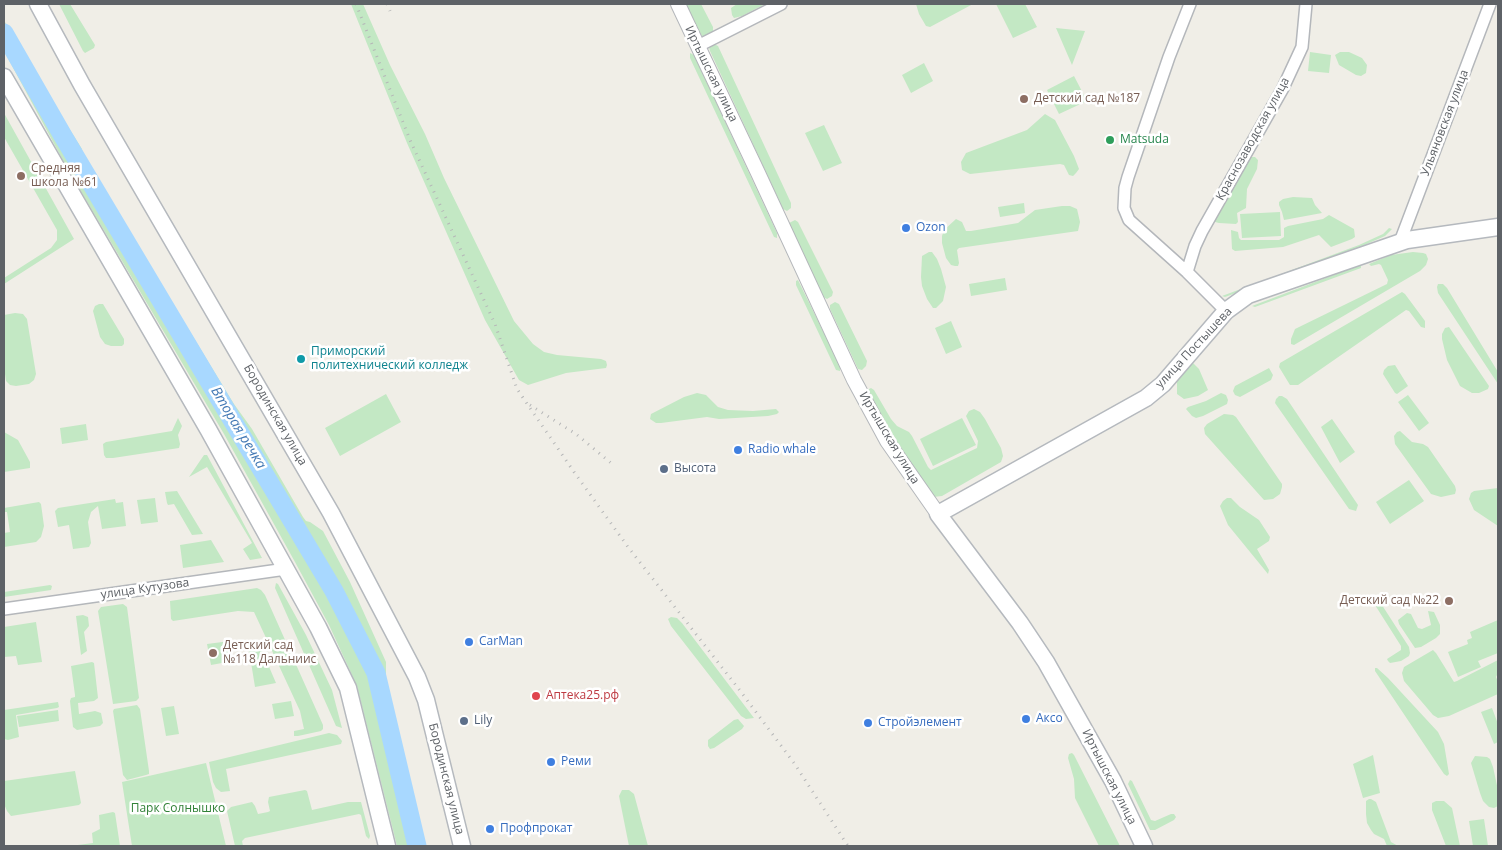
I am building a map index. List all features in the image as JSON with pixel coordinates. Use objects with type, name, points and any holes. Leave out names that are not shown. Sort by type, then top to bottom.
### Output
[{"type":"main road","name":"Бородинская улица","points":[[38,4],[87,94],[331,512],[417,677],[426,700],[462,846]]},
{"type":"main road","points":[[4,77],[204,421],[318,627],[348,688],[387,846]]},
{"type":"main road","name":"улица Постышева","points":[[938,514],[1146,398],[1163,384],[1226,311],[1248,294],[1400,242],[1428,236],[1498,227]]},
{"type":"main road","name":"Иртышская улица","points":[[938,514],[1020,622],[1046,662],[1113,781],[1144,846]]},
{"type":"street","name":"Иртышская улица","points":[[678,4],[854,380],[887,441],[938,514]]},
{"type":"street","points":[[698,46],[781,4]]},
{"type":"street","points":[[1190,4],[1169,56],[1128,176],[1124,198],[1126,214],[1129,220],[1187,272],[1226,311]]},
{"type":"street","name":"Краснозаводская улица","points":[[1187,272],[1202,231],[1283,88],[1302,47],[1306,4]]},
{"type":"street","name":"Ульяновская улица","points":[[1400,242],[1490,4]]},
{"type":"street","name":"улица Кутузова","points":[[4,609],[286,569]]},
{"type":"green space","points":[[59,4],[70,4],[95,45],[94,48],[85,53],[83,51]]},
{"type":"green space","points":[[351,4],[363,4],[390,65],[514,321],[533,344],[544,352],[601,359],[606,361],[606,368],[566,373],[528,385],[519,380],[485,320],[407,143]]},
{"type":"green space","points":[[685,4],[701,4],[713,27],[711,34],[705,37],[702,36]]},
{"type":"green space","points":[[737,4],[765,4],[734,18],[731,8]]},
{"type":"green space","points":[[916,4],[973,4],[930,27],[926,26]]},
{"type":"green space","points":[[996,4],[1025,4],[1037,27],[1013,38]]},
{"type":"green space","points":[[4,20],[15,42],[82,149],[84,158],[234,404],[252,429],[303,517],[306,521],[323,531],[350,582],[386,662],[386,681],[426,846],[397,846],[357,686],[329,625],[224,434],[66,166],[4,51]]},
{"type":"green space","points":[[1056,28],[1085,31],[1072,65]]},
{"type":"green space","points":[[714,44],[718,46],[791,203],[791,208],[787,211],[783,209],[710,51],[709,47]]},
{"type":"green space","points":[[1310,52],[1331,55],[1329,73],[1308,71]]},
{"type":"green space","points":[[1340,52],[1349,52],[1362,58],[1367,65],[1366,73],[1361,76],[1356,75],[1339,65],[1335,55]]},
{"type":"green space","points":[[690,53],[694,55],[777,233],[777,238],[774,237],[690,58]]},
{"type":"green space","points":[[924,63],[933,81],[911,93],[902,75]]},
{"type":"green space","points":[[1074,76],[1087,101],[1059,114],[1047,90]]},
{"type":"green space","points":[[4,113],[74,239],[4,284],[4,278],[51,248],[57,240],[57,230],[4,137]]},
{"type":"green space","points":[[1045,114],[1055,120],[1074,156],[1079,169],[1073,176],[1069,175],[1064,165],[1060,164],[970,174],[962,170],[961,162],[966,153],[1027,130]]},
{"type":"green space","points":[[824,125],[842,163],[823,171],[805,133]]},
{"type":"green space","points":[[1251,157],[1255,157],[1258,160],[1257,169],[1247,189],[1246,208],[1237,213],[1238,222],[1236,224],[1215,222],[1214,218]]},
{"type":"green space","points":[[1293,197],[1312,198],[1322,213],[1284,220],[1279,202]]},
{"type":"green space","points":[[1024,203],[1025,213],[1000,217],[998,207]]},
{"type":"green space","points":[[1070,206],[1077,209],[1080,222],[1078,231],[959,248],[957,250],[958,266],[951,265],[946,258],[942,236],[944,230],[956,219],[962,222],[966,231],[971,231],[1018,223],[1035,210]]},
{"type":"green space","points":[[1280,212],[1281,236],[1242,238],[1240,214]]},
{"type":"green space","points":[[1329,215],[1354,229],[1355,237],[1331,247],[1319,235],[1283,247],[1235,251],[1232,249],[1231,230],[1238,232],[1241,240],[1279,240],[1284,237],[1284,228],[1288,226],[1323,219]]},
{"type":"green space","points":[[795,220],[798,222],[833,292],[832,296],[827,299],[823,297],[789,225],[789,223]]},
{"type":"green space","points":[[1389,228],[1392,229],[1385,236],[1360,247],[1225,297],[1222,296],[1359,245],[1383,234]]},
{"type":"green space","points":[[932,252],[937,259],[946,287],[943,301],[936,308],[933,308],[927,299],[922,286],[922,256]]},
{"type":"green space","points":[[1413,252],[1426,254],[1428,259],[1426,265],[1420,271],[1294,345],[1291,344],[1295,329],[1387,284],[1388,280],[1381,265],[1371,266],[1369,264],[1391,255]]},
{"type":"green space","points":[[1361,265],[1361,268],[1255,307],[1252,306]]},
{"type":"green space","points":[[1005,278],[1007,290],[971,296],[969,284]]},
{"type":"green space","points":[[798,280],[840,366],[840,371],[836,370],[796,285]]},
{"type":"green space","points":[[1438,284],[1443,284],[1447,288],[1498,372],[1498,384],[1438,293]]},
{"type":"green space","points":[[1402,292],[1425,321],[1425,328],[1421,327],[1409,311],[1406,310],[1298,385],[1290,385],[1279,367],[1280,363]]},
{"type":"green space","points":[[835,302],[839,304],[867,361],[866,366],[862,370],[858,369],[830,309],[830,305]]},
{"type":"green space","points":[[103,304],[124,339],[122,346],[105,344],[100,337],[93,311],[95,306]]},
{"type":"green space","points":[[23,314],[27,319],[36,374],[34,380],[29,384],[16,386],[10,385],[6,381],[4,367],[4,315]]},
{"type":"green space","points":[[951,321],[962,347],[946,354],[935,328]]},
{"type":"green space","points":[[1449,327],[1489,386],[1488,389],[1479,393],[1472,393],[1460,386],[1447,360],[1442,339],[1445,328]]},
{"type":"green space","points":[[1191,361],[1199,369],[1208,390],[1198,396],[1184,399],[1177,394],[1177,380]]},
{"type":"green space","points":[[1395,365],[1408,386],[1397,394],[1383,374],[1388,366]]},
{"type":"green space","points":[[1269,368],[1273,375],[1271,380],[1240,397],[1235,395],[1233,391],[1235,386]]},
{"type":"green space","points":[[871,388],[891,419],[897,426],[909,432],[912,436],[931,470],[977,448],[978,441],[966,416],[969,411],[974,409],[980,412],[985,419],[1001,448],[1003,456],[1001,462],[942,496],[933,497],[890,437],[867,390]]},
{"type":"green space","points":[[697,393],[706,395],[718,407],[728,410],[753,411],[776,409],[779,412],[768,416],[719,419],[707,417],[661,423],[656,423],[650,419],[651,414],[684,397]]},
{"type":"green space","points":[[1221,393],[1226,395],[1227,404],[1203,416],[1196,418],[1186,409],[1206,401]]},
{"type":"green space","points":[[386,394],[401,422],[340,456],[325,428]]},
{"type":"green space","points":[[1408,395],[1429,423],[1419,431],[1398,402]]},
{"type":"green space","points":[[1279,396],[1287,399],[1358,505],[1356,511],[1349,509],[1275,403]]},
{"type":"green space","points":[[1224,414],[1236,417],[1282,484],[1280,494],[1273,499],[1264,500],[1205,434],[1204,428],[1207,424]]},
{"type":"green space","points":[[178,418],[182,426],[178,435],[179,448],[113,458],[106,458],[104,455],[103,444],[106,442],[172,431]]},
{"type":"green space","points":[[962,418],[976,445],[933,466],[920,439]]},
{"type":"green space","points":[[1332,419],[1355,452],[1340,463],[1321,427]]},
{"type":"green space","points":[[86,424],[88,440],[62,444],[60,428]]},
{"type":"green space","points":[[1400,431],[1412,442],[1428,447],[1455,486],[1455,494],[1441,497],[1431,494],[1395,444],[1394,436]]},
{"type":"green space","points":[[4,432],[18,440],[30,462],[30,468],[4,472]]},
{"type":"green space","points":[[204,455],[207,455],[262,558],[250,560],[243,549],[252,543],[207,467],[189,477]]},
{"type":"green space","points":[[1409,480],[1424,501],[1390,524],[1376,502]]},
{"type":"green space","points":[[1498,488],[1498,526],[1474,510],[1469,499],[1474,491]]},
{"type":"green space","points":[[177,491],[203,534],[192,535],[174,504],[168,505],[165,492]]},
{"type":"green space","points":[[155,498],[158,522],[141,524],[137,500]]},
{"type":"green space","points":[[1227,498],[1231,498],[1240,507],[1259,520],[1270,537],[1269,541],[1257,549],[1269,570],[1268,574],[1228,525],[1220,506]]},
{"type":"green space","points":[[115,499],[116,503],[123,502],[126,526],[102,529],[98,506],[91,512],[88,522],[91,543],[89,547],[73,549],[69,525],[58,527],[55,511],[58,508]]},
{"type":"green space","points":[[39,502],[41,504],[44,526],[41,537],[36,542],[4,547],[4,533],[10,532],[7,512],[4,512],[4,508]]},
{"type":"green space","points":[[211,540],[224,562],[183,568],[180,545]]},
{"type":"green space","points":[[276,583],[306,635],[332,690],[342,728],[336,726],[275,588]]},
{"type":"green space","points":[[52,586],[51,590],[4,597],[4,592]]},
{"type":"green space","points":[[257,588],[265,595],[323,725],[321,731],[294,736],[294,731],[304,729],[300,711],[254,612],[238,611],[173,621],[171,619],[170,601]]},
{"type":"green space","points":[[1377,601],[1380,602],[1409,647],[1409,656],[1401,661],[1390,663],[1387,659],[1401,650],[1401,646],[1375,605]]},
{"type":"green space","points":[[123,604],[127,607],[139,698],[136,701],[113,704],[98,611],[101,607]]},
{"type":"green space","points":[[1428,611],[1434,612],[1440,625],[1440,634],[1421,647],[1415,648],[1398,620],[1407,613],[1411,614],[1418,628],[1422,629],[1431,625]]},
{"type":"green space","points":[[83,615],[88,617],[89,626],[84,632],[87,651],[81,655],[76,616]]},
{"type":"green space","points":[[671,617],[677,618],[682,623],[754,718],[746,719],[741,716],[671,626],[668,619]]},
{"type":"green space","points":[[1498,620],[1498,653],[1478,661],[1481,667],[1458,677],[1448,652],[1468,644],[1467,640],[1472,638],[1470,632]]},
{"type":"green space","points":[[36,622],[42,662],[18,665],[16,656],[4,657],[4,627]]},
{"type":"green space","points":[[230,641],[233,661],[211,665],[207,644]]},
{"type":"green space","points":[[261,648],[276,683],[255,687],[249,650]]},
{"type":"green space","points":[[1433,650],[1454,682],[1498,660],[1498,673],[1496,677],[1498,694],[1449,716],[1438,718],[1433,715],[1404,681],[1402,673],[1404,667]]},
{"type":"green space","points":[[94,663],[98,698],[94,701],[78,703],[79,714],[95,711],[101,713],[103,723],[100,726],[77,730],[73,727],[70,701],[71,698],[75,697],[71,666]]},
{"type":"green space","points":[[1375,668],[1388,678],[1438,732],[1444,744],[1449,774],[1447,776],[1375,671]]},
{"type":"green space","points":[[291,701],[294,716],[275,719],[272,704]]},
{"type":"green space","points":[[58,702],[59,707],[57,708],[16,715],[19,737],[8,740],[4,739],[4,710]]},
{"type":"green space","points":[[137,705],[140,709],[149,774],[127,780],[123,775],[113,711],[114,709]]},
{"type":"green space","points":[[174,706],[179,734],[166,736],[161,708]]},
{"type":"green space","points":[[1492,708],[1498,724],[1498,742],[1494,744],[1481,712]]},
{"type":"green space","points":[[58,710],[59,721],[19,727],[17,716]]},
{"type":"green space","points":[[738,719],[744,726],[742,729],[710,749],[708,740]]},
{"type":"green space","points":[[329,733],[337,735],[342,741],[341,744],[226,769],[230,791],[221,792],[213,782],[209,762]]},
{"type":"green space","points":[[1072,753],[1120,846],[1099,846],[1075,798],[1074,779],[1068,758],[1069,754]]},
{"type":"green space","points":[[1373,755],[1380,793],[1363,798],[1353,764]]},
{"type":"green space","points":[[1475,756],[1487,757],[1490,759],[1493,767],[1498,790],[1498,806],[1494,808],[1489,807],[1483,801],[1480,793],[1471,763]]},
{"type":"green space","name":"Парк Солнышко","points":[[206,763],[226,846],[132,846],[122,782]]},
{"type":"green space","points":[[75,771],[81,803],[79,805],[11,816],[7,811],[4,804],[4,781]]},
{"type":"green space","points":[[1130,780],[1151,820],[1155,821],[1174,814],[1176,817],[1174,820],[1155,830],[1150,830],[1128,784]]},
{"type":"green space","points":[[622,790],[629,790],[634,794],[648,846],[629,846],[619,796]]},
{"type":"green space","points":[[307,791],[312,810],[348,802],[361,802],[370,836],[369,839],[366,836],[361,815],[359,814],[245,838],[242,841],[243,846],[235,846],[227,811],[231,807],[252,802],[258,814],[268,812],[270,811],[269,797]]},
{"type":"green space","points":[[1369,799],[1376,802],[1391,842],[1398,846],[1387,846],[1384,839],[1374,834],[1371,830],[1367,823],[1366,814],[1366,801]]},
{"type":"green space","points":[[1444,801],[1452,808],[1460,846],[1446,846],[1432,810],[1432,803]]},
{"type":"green space","points":[[115,813],[120,846],[70,846],[93,843],[92,833],[100,829],[99,815]]},
{"type":"green space","points":[[1484,819],[1488,846],[1473,846],[1469,821]]},
{"type":"waterway","name":"Вторая речка","points":[[4,33],[63,136],[334,591],[376,673],[417,846]]},
{"type":"railway","points":[[356,4],[410,140],[495,324],[517,389],[628,547],[794,763],[848,846]]},
{"type":"railway","points":[[387,4],[390,11]]},
{"type":"railway","points":[[530,405],[576,434],[611,463]]},
{"type":"place","name":"Детский сад №187","points":[[1024,99]]},
{"type":"place","name":"Matsuda","points":[[1110,140]]},
{"type":"place","name":"Средняя школа №61","points":[[21,176]]},
{"type":"place","name":"Ozon","points":[[906,228]]},
{"type":"place","name":"Приморский политехнический колледж","points":[[301,359]]},
{"type":"place","name":"Radio whale","points":[[738,450]]},
{"type":"place","name":"Высота","points":[[664,469]]},
{"type":"place","name":"Детский сад №22","points":[[1449,601]]},
{"type":"place","name":"CarMan","points":[[469,642]]},
{"type":"place","name":"Детский сад №118 Дальниис","points":[[213,653]]},
{"type":"place","name":"Аптека25.рф","points":[[536,696]]},
{"type":"place","name":"Аксо","points":[[1026,719]]},
{"type":"place","name":"Lily","points":[[464,721]]},
{"type":"place","name":"Стройэлемент","points":[[868,723]]},
{"type":"place","name":"Реми","points":[[551,762]]},
{"type":"place","name":"Профпрокат","points":[[490,829]]}]
